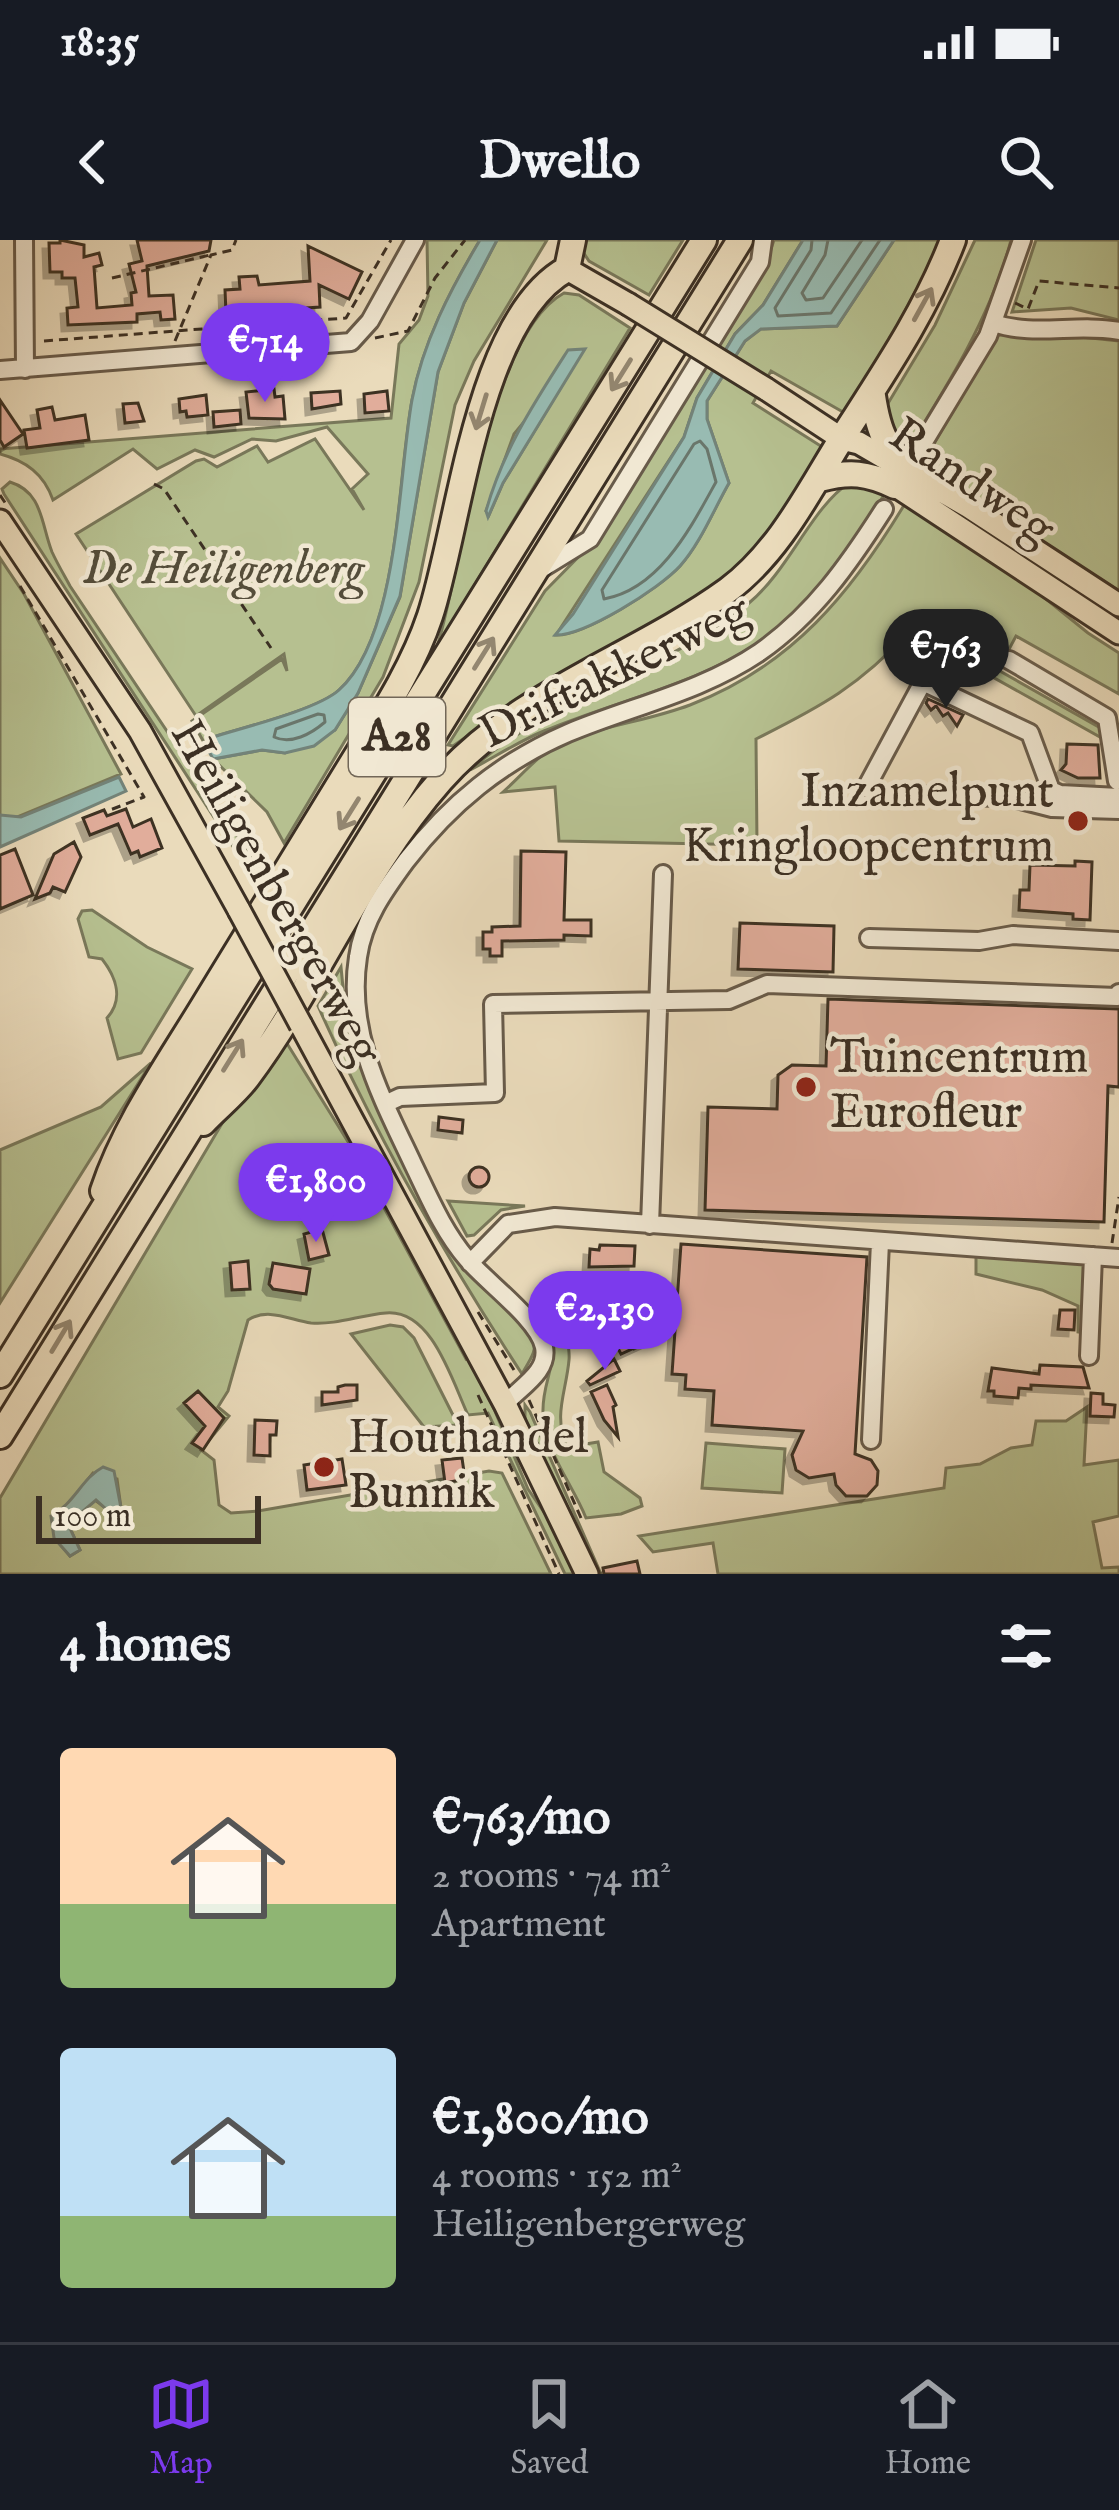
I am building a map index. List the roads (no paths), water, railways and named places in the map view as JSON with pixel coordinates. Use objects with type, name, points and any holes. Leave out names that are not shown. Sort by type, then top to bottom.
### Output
[{"type":"highway","points":[[567,269],[573,240]]},
{"type":"highway","name":"A28","points":[[0,1375],[704,240]]},
{"type":"highway","name":"A28","points":[[0,1436],[740,240]]},
{"type":"highway","name":"A28","points":[[171,1155],[246,1080],[388,852],[441,780],[523,708],[665,632],[732,587],[773,544],[873,396],[953,240]]},
{"type":"highway","name":"A28","points":[[89,1233],[115,1157],[158,1079],[396,692],[430,616],[466,458],[491,379],[539,289],[567,269]]},
{"type":"highway","points":[[873,396],[877,425],[903,480]]},
{"type":"highway","points":[[820,479],[845,472],[903,480]]},
{"type":"main road","name":"Randweg","points":[[567,269],[766,388],[842,439],[851,454],[1119,604]]},
{"type":"main road","name":"Randweg","points":[[903,480],[1119,632]]},
{"type":"main road","name":"Heiligenbergerweg","points":[[0,520],[140,731],[506,1404],[587,1574]]},
{"type":"street","points":[[24,240],[25,369]]},
{"type":"street","points":[[0,370],[351,341],[370,321],[415,240]]},
{"type":"street","points":[[532,574],[590,539],[760,262],[763,240]]},
{"type":"street","name":"Driftakkerweg","points":[[506,1404],[542,1366],[543,1342],[447,1235],[367,1064],[358,1024],[358,956],[369,917],[431,830],[464,796],[520,756],[571,732],[688,690],[758,652],[804,616],[826,593],[903,480],[994,323],[1022,240]]},
{"type":"street","points":[[994,323],[1010,329],[1084,326],[1119,331]]},
{"type":"street","points":[[1009,660],[1113,721],[1118,789],[1060,794],[1051,790],[1030,733],[923,682],[866,788],[881,795],[1010,796],[1052,808],[1119,810]]},
{"type":"street","points":[[650,1225],[662,874]]},
{"type":"street","points":[[869,938],[980,941],[1013,934],[1119,940]]},
{"type":"street","points":[[385,1104],[400,1097],[495,1093],[493,1004],[729,1000],[767,984],[1117,997],[1119,993]]},
{"type":"street","points":[[470,1264],[508,1225],[555,1217],[1107,1257],[1089,1357]]},
{"type":"street","points":[[784,1234],[796,1220]]},
{"type":"street","points":[[871,1441],[880,1242]]},
{"type":"water","points":[[480,240],[497,240],[464,303],[438,372],[400,596],[358,693],[335,730],[314,746],[213,759],[206,746],[210,738],[314,705],[339,690],[359,665],[385,595],[417,379],[439,317]]},
{"type":"water","points":[[803,240],[894,240],[837,326],[761,329],[745,341],[707,401],[707,419],[729,483],[680,566],[620,610],[584,628],[555,635],[573,614],[684,437],[697,398],[735,334],[763,305]]},
{"type":"water","points":[[585,349],[503,483],[488,517],[501,468],[532,408],[568,350]]},
{"type":"water","points":[[119,777],[126,791],[0,847],[0,815],[21,817]]},
{"type":"water","points":[[103,1467],[114,1471],[121,1508],[115,1517],[96,1500],[68,1524],[80,1550],[70,1556],[54,1538],[51,1516]]},
{"type":"place","name":"Inzamelpunt Kringloopcentrum","points":[[1078,821]]},
{"type":"place","name":"Tuincentrum Eurofleur","points":[[806,1087]]},
{"type":"place","name":"Houthandel Bunnik","points":[[324,1467]]},
{"type":"park label","name":"De Heiligenberg","points":[[223,570]]}]
